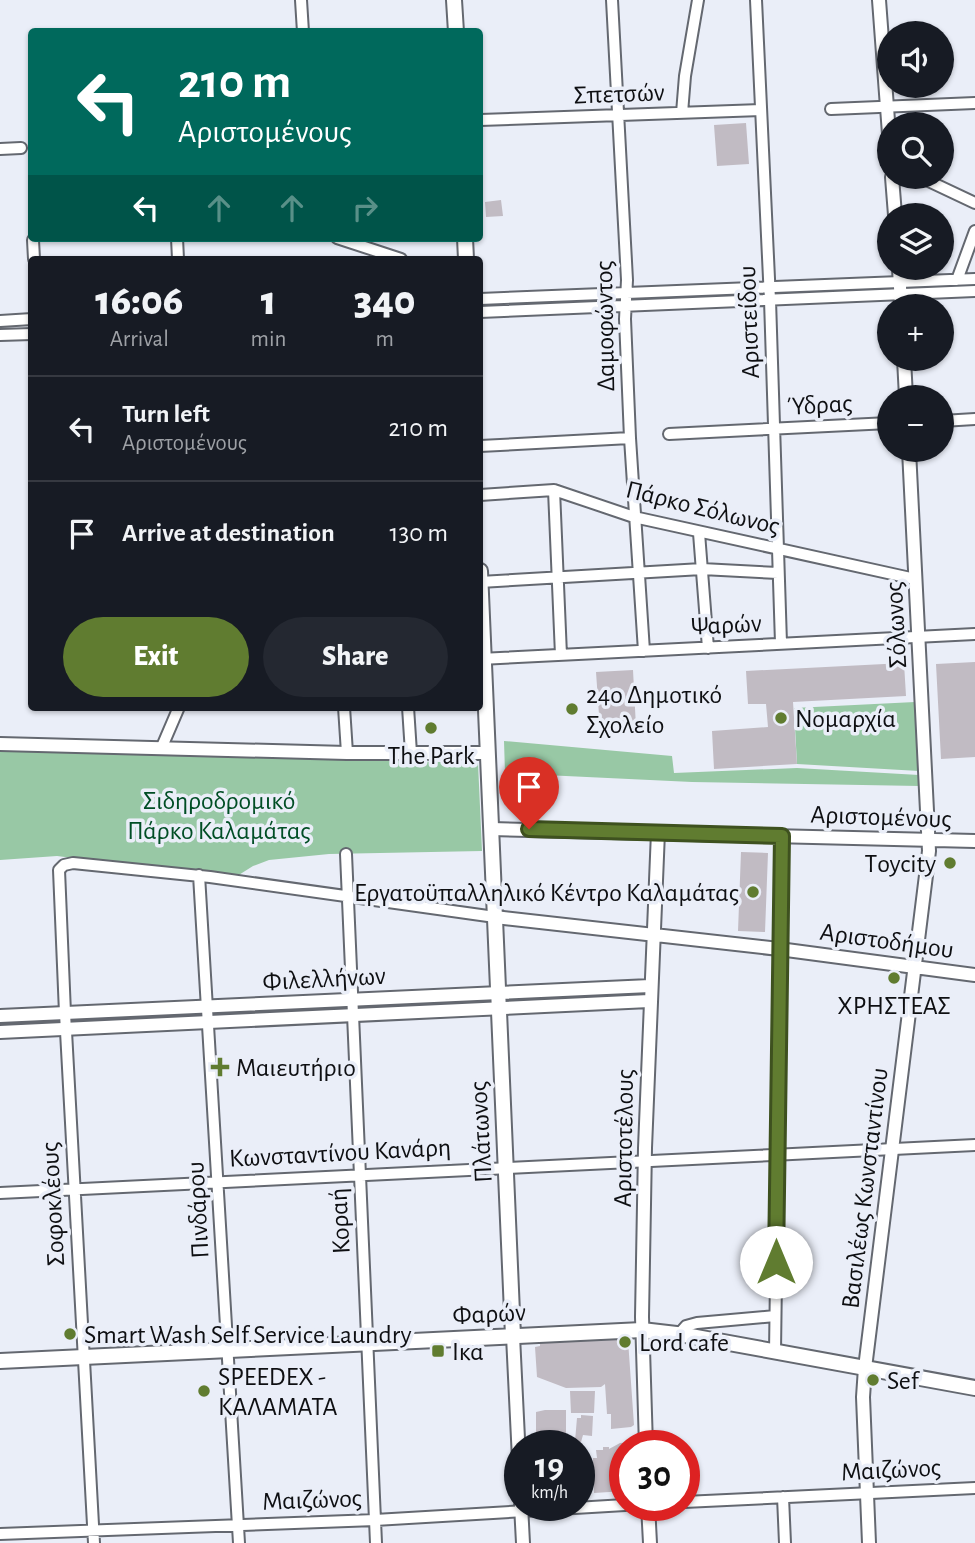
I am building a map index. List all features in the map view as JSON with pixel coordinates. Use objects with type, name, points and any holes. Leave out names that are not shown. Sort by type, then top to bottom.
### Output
[{"type":"main road","points":[[454,0],[456,28]]},
{"type":"main road","name":"Πλάτωνος","points":[[483,686],[513,1336]]},
{"type":"main road","name":"Φαρών","points":[[0,1361],[642,1330],[679,1334],[975,1388]]},
{"type":"street","points":[[301,0],[303,28]]},
{"type":"street","name":"Δαμοφώντος","points":[[612,0],[619,116],[630,438],[644,651]]},
{"type":"street","points":[[682,113],[685,76],[698,0]]},
{"type":"street","name":"Αριστείδου","points":[[756,0],[771,300],[781,643]]},
{"type":"street","points":[[879,0],[887,112]]},
{"type":"street","points":[[831,109],[975,103]]},
{"type":"street","name":"Σπετσών","points":[[483,120],[761,110]]},
{"type":"street","points":[[0,149],[21,148]]},
{"type":"street","points":[[945,189],[975,203]]},
{"type":"street","points":[[957,280],[975,231]]},
{"type":"street","points":[[349,242],[392,256]]},
{"type":"street","points":[[901,294],[957,280],[975,279]]},
{"type":"street","points":[[483,299],[770,288],[901,294],[975,292]]},
{"type":"street","points":[[483,312],[877,295]]},
{"type":"street","points":[[0,321],[28,319]]},
{"type":"street","points":[[0,335],[28,334]]},
{"type":"street","points":[[954,420],[975,419]]},
{"type":"street","name":"Ύδρας","points":[[669,434],[877,425]]},
{"type":"street","points":[[483,446],[630,438]]},
{"type":"street","name":"Σόλωνος","points":[[910,462],[929,840]]},
{"type":"street","points":[[554,489],[561,655]]},
{"type":"street","name":"Πάρκο Σόλωνος","points":[[483,495],[554,489],[634,517],[915,579]]},
{"type":"street","points":[[699,533],[708,648]]},
{"type":"street","points":[[483,582],[702,569],[778,573]]},
{"type":"street","name":"Ψαρών","points":[[483,659],[975,634]]},
{"type":"street","points":[[161,748],[177,711]]},
{"type":"street","points":[[344,711],[347,753]]},
{"type":"street","points":[[408,711],[411,754]]},
{"type":"street","points":[[0,744],[347,753],[488,753]]},
{"type":"street","name":"Αριστομένους","points":[[491,829],[975,841]]},
{"type":"street","name":"Αριστοτέλους","points":[[645,1430],[642,1330],[645,1161],[657,832]]},
{"type":"street","points":[[775,1352],[782,836]]},
{"type":"street","name":"Βασιλέως Κωνσταντίνου","points":[[869,1543],[864,1368],[916,966],[929,840]]},
{"type":"street","name":"Κοραή","points":[[346,855],[376,1543]]},
{"type":"street","name":"Σοφοκλέους","points":[[94,1543],[65,1028],[59,870],[64,865],[73,863],[205,876]]},
{"type":"street","name":"Αριστοδήμου","points":[[205,876],[495,917],[779,949],[975,975]]},
{"type":"street","name":"Πινδάρου","points":[[205,876],[207,1005],[239,1543]]},
{"type":"street","name":"Φιλελλήνων","points":[[0,1032],[352,1014],[650,986]]},
{"type":"street","name":"Φιλελλήνων","points":[[0,1016],[351,999],[649,1001]]},
{"type":"street","name":"Κωνσταντίνου Κανάρη","points":[[0,1193],[975,1145]]},
{"type":"street","points":[[679,1334],[686,1326],[697,1323],[775,1317]]},
{"type":"street","name":"Πλάτωνος","points":[[513,1336],[518,1430]]},
{"type":"street","name":"Μαιζώνος","points":[[700,1501],[975,1488]]},
{"type":"street","points":[[783,1497],[785,1543]]},
{"type":"street","name":"Μαιζώνος","points":[[0,1534],[375,1520],[504,1509]]},
{"type":"street","points":[[522,1521],[523,1543]]},
{"type":"street","points":[[649,1521],[650,1543]]},
{"type":"green space","points":[[915,702],[919,771],[797,764],[794,708]]},
{"type":"green space","points":[[504,741],[672,756],[674,773],[797,768],[919,775],[920,786],[692,782],[505,773]]},
{"type":"green space","name":"Σιδηροδρομικό Πάρκο Καλαμάτας","points":[[0,750],[478,763],[482,851],[329,854],[269,860],[234,878],[57,856],[0,860]]},
{"type":"building","points":[[746,123],[749,164],[717,166],[714,125]]},
{"type":"building","points":[[501,200],[503,216],[486,217],[485,202]]},
{"type":"building","points":[[975,662],[975,757],[941,759],[936,664]]},
{"type":"building","name":"Νομαρχία","points":[[904,663],[906,696],[793,702],[797,764],[714,769],[712,731],[768,727],[766,704],[748,704],[746,671]]},
{"type":"building","points":[[633,670],[636,727],[600,729],[596,672]]},
{"type":"building","name":"Εργατοϋπαλληλικό Κέντρο Καλαμάτας","points":[[741,852],[768,853],[765,932],[738,931]]},
{"type":"building","points":[[612,1337],[613,1340],[628,1340],[634,1425],[611,1429],[605,1384],[601,1387],[566,1388],[537,1377],[535,1347],[540,1346],[540,1342]]},
{"type":"building","points":[[570,1391],[595,1391],[594,1413],[571,1413]]},
{"type":"building","points":[[566,1410],[566,1430],[536,1430],[536,1412]]},
{"type":"building","points":[[581,1415],[593,1416],[592,1430],[576,1430],[577,1418],[581,1418]]},
{"type":"building","points":[[609,1447],[609,1492],[595,1493],[596,1450]]},
{"type":"place","name":"24ο Δημοτικό Σχολείο","points":[[572,709]]},
{"type":"place","name":"Νομαρχία","points":[[781,718]]},
{"type":"place","name":"The Park","points":[[431,728]]},
{"type":"place","name":"Τoycity","points":[[950,863]]},
{"type":"place","name":"Εργατοϋπαλληλικό Κέντρο Καλαμάτας","points":[[753,892]]},
{"type":"place","name":"ΧΡΗΣΤΕΑΣ","points":[[894,978]]},
{"type":"place","name":"Μαιευτήριο","points":[[220,1067]]},
{"type":"place","name":"Smart Wash Self Service Laundry","points":[[70,1334]]},
{"type":"place","name":"Lord cafe","points":[[625,1342]]},
{"type":"place","name":"Ικα","points":[[438,1351]]},
{"type":"place","name":"Sef","points":[[873,1380]]},
{"type":"place","name":"SPEEDEX - ΚΑΛΑΜΑΤΑ","points":[[204,1391]]},
{"type":"route","points":[[529,829],[782,836],[776,1262]]}]
